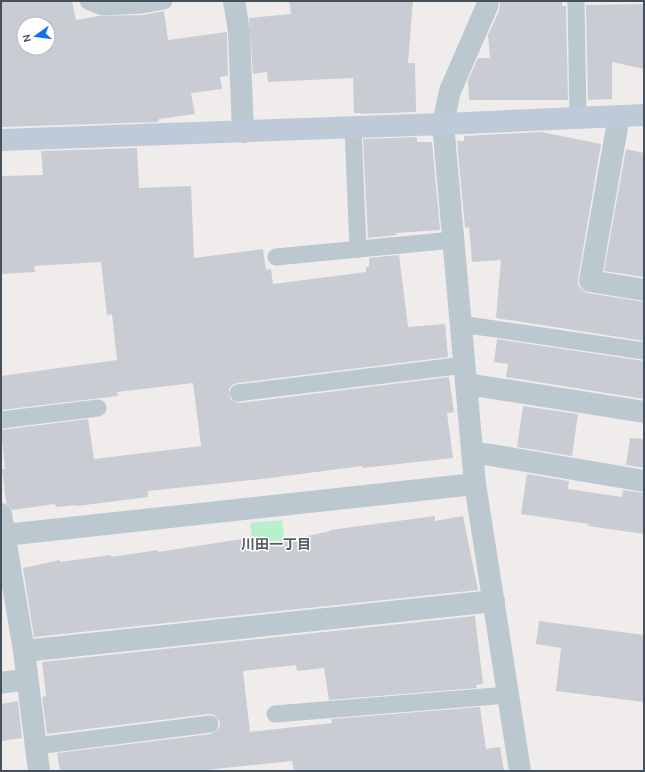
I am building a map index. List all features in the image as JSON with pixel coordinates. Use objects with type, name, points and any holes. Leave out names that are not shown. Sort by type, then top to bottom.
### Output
[{"type":"street","points":[[234,1],[239,31],[243,132]]},
{"type":"street","points":[[488,1],[450,91],[443,124],[475,484],[520,771]]},
{"type":"street","points":[[1,140],[353,128],[644,115]]},
{"type":"street","points":[[619,116],[590,281],[644,290]]},
{"type":"street","points":[[466,375],[644,412]]},
{"type":"street","points":[[473,452],[644,481]]},
{"type":"street","points":[[5,535],[475,484]]},
{"type":"street","points":[[1,514],[5,535],[5,563],[24,651],[39,771]]},
{"type":"street","points":[[24,651],[494,601]]},
{"type":"street","points":[[1,683],[27,679]]},
{"type":"lane","points":[[88,1],[103,7],[142,5],[164,1]]},
{"type":"lane","points":[[576,2],[578,118]]},
{"type":"lane","points":[[353,128],[358,249]]},
{"type":"lane","points":[[276,257],[453,240]]},
{"type":"lane","points":[[461,324],[644,351]]},
{"type":"lane","points":[[238,393],[466,375]]},
{"type":"lane","points":[[1,420],[98,408]]},
{"type":"lane","points":[[275,714],[508,695]]},
{"type":"lane","points":[[36,746],[210,724]]},
{"type":"green space","points":[[282,520],[289,574],[257,578],[250,523]]},
{"type":"building","points":[[1,1],[72,1],[76,20],[99,16],[143,15],[164,11],[168,40],[227,32],[228,76],[220,77],[222,89],[191,93],[195,114],[159,119],[158,122],[1,127]]},
{"type":"building","points":[[289,1],[413,1],[408,63],[415,63],[416,112],[354,113],[353,78],[268,82],[267,72],[253,74],[249,18],[291,14]]},
{"type":"building","points":[[500,1],[562,1],[562,6],[566,6],[568,100],[469,100],[468,80],[478,58],[490,58],[488,35],[499,11]]},
{"type":"building","points":[[644,4],[644,69],[612,62],[612,99],[588,100],[586,5]]},
{"type":"building","points":[[541,132],[601,144],[578,285],[582,290],[588,293],[644,302],[644,341],[496,318],[501,260],[472,262],[469,227],[465,228],[457,141],[464,141],[464,136]]},
{"type":"building","points":[[417,137],[417,142],[432,142],[440,230],[396,233],[397,235],[368,238],[363,139]]},
{"type":"building","points":[[137,148],[139,188],[191,186],[194,258],[263,249],[266,270],[271,269],[273,284],[366,272],[366,267],[369,267],[369,258],[399,255],[408,327],[445,324],[448,357],[237,383],[232,385],[229,389],[230,399],[239,403],[449,377],[454,412],[447,413],[453,458],[362,468],[362,466],[270,478],[148,491],[148,497],[77,506],[56,507],[55,504],[12,510],[6,503],[2,469],[5,469],[1,430],[88,419],[94,459],[201,446],[193,383],[117,392],[118,396],[1,410],[1,376],[117,360],[112,314],[107,315],[101,262],[34,266],[35,272],[1,274],[1,176],[43,175],[41,151]]},
{"type":"building","points":[[626,149],[644,153],[644,277],[604,271]]},
{"type":"building","points":[[497,339],[644,361],[644,399],[506,377],[508,364],[494,362]]},
{"type":"building","points":[[523,406],[578,414],[572,456],[517,447]]},
{"type":"building","points":[[630,438],[644,439],[644,468],[626,465]]},
{"type":"building","points":[[527,474],[569,481],[568,489],[622,497],[623,490],[644,493],[644,534],[521,514]]},
{"type":"building","points":[[435,516],[435,521],[463,516],[478,590],[34,637],[23,568],[60,560],[60,562],[111,555],[111,557],[158,550],[158,552],[248,538],[250,546],[308,536],[330,530]]},
{"type":"building","points":[[475,616],[483,684],[476,685],[477,688],[329,700],[324,668],[297,671],[296,665],[243,671],[250,732],[332,723],[331,719],[480,707],[486,749],[500,747],[504,771],[294,771],[292,761],[195,771],[60,771],[57,753],[211,734],[219,728],[220,722],[214,715],[209,714],[47,734],[42,697],[46,696],[42,662]]},
{"type":"building","points":[[539,621],[644,635],[644,702],[556,691],[561,648],[536,644]]},
{"type":"building","points":[[18,701],[22,738],[1,741],[1,704]]},
{"type":"district","name":"川田一丁目","points":[[276,544]]}]
